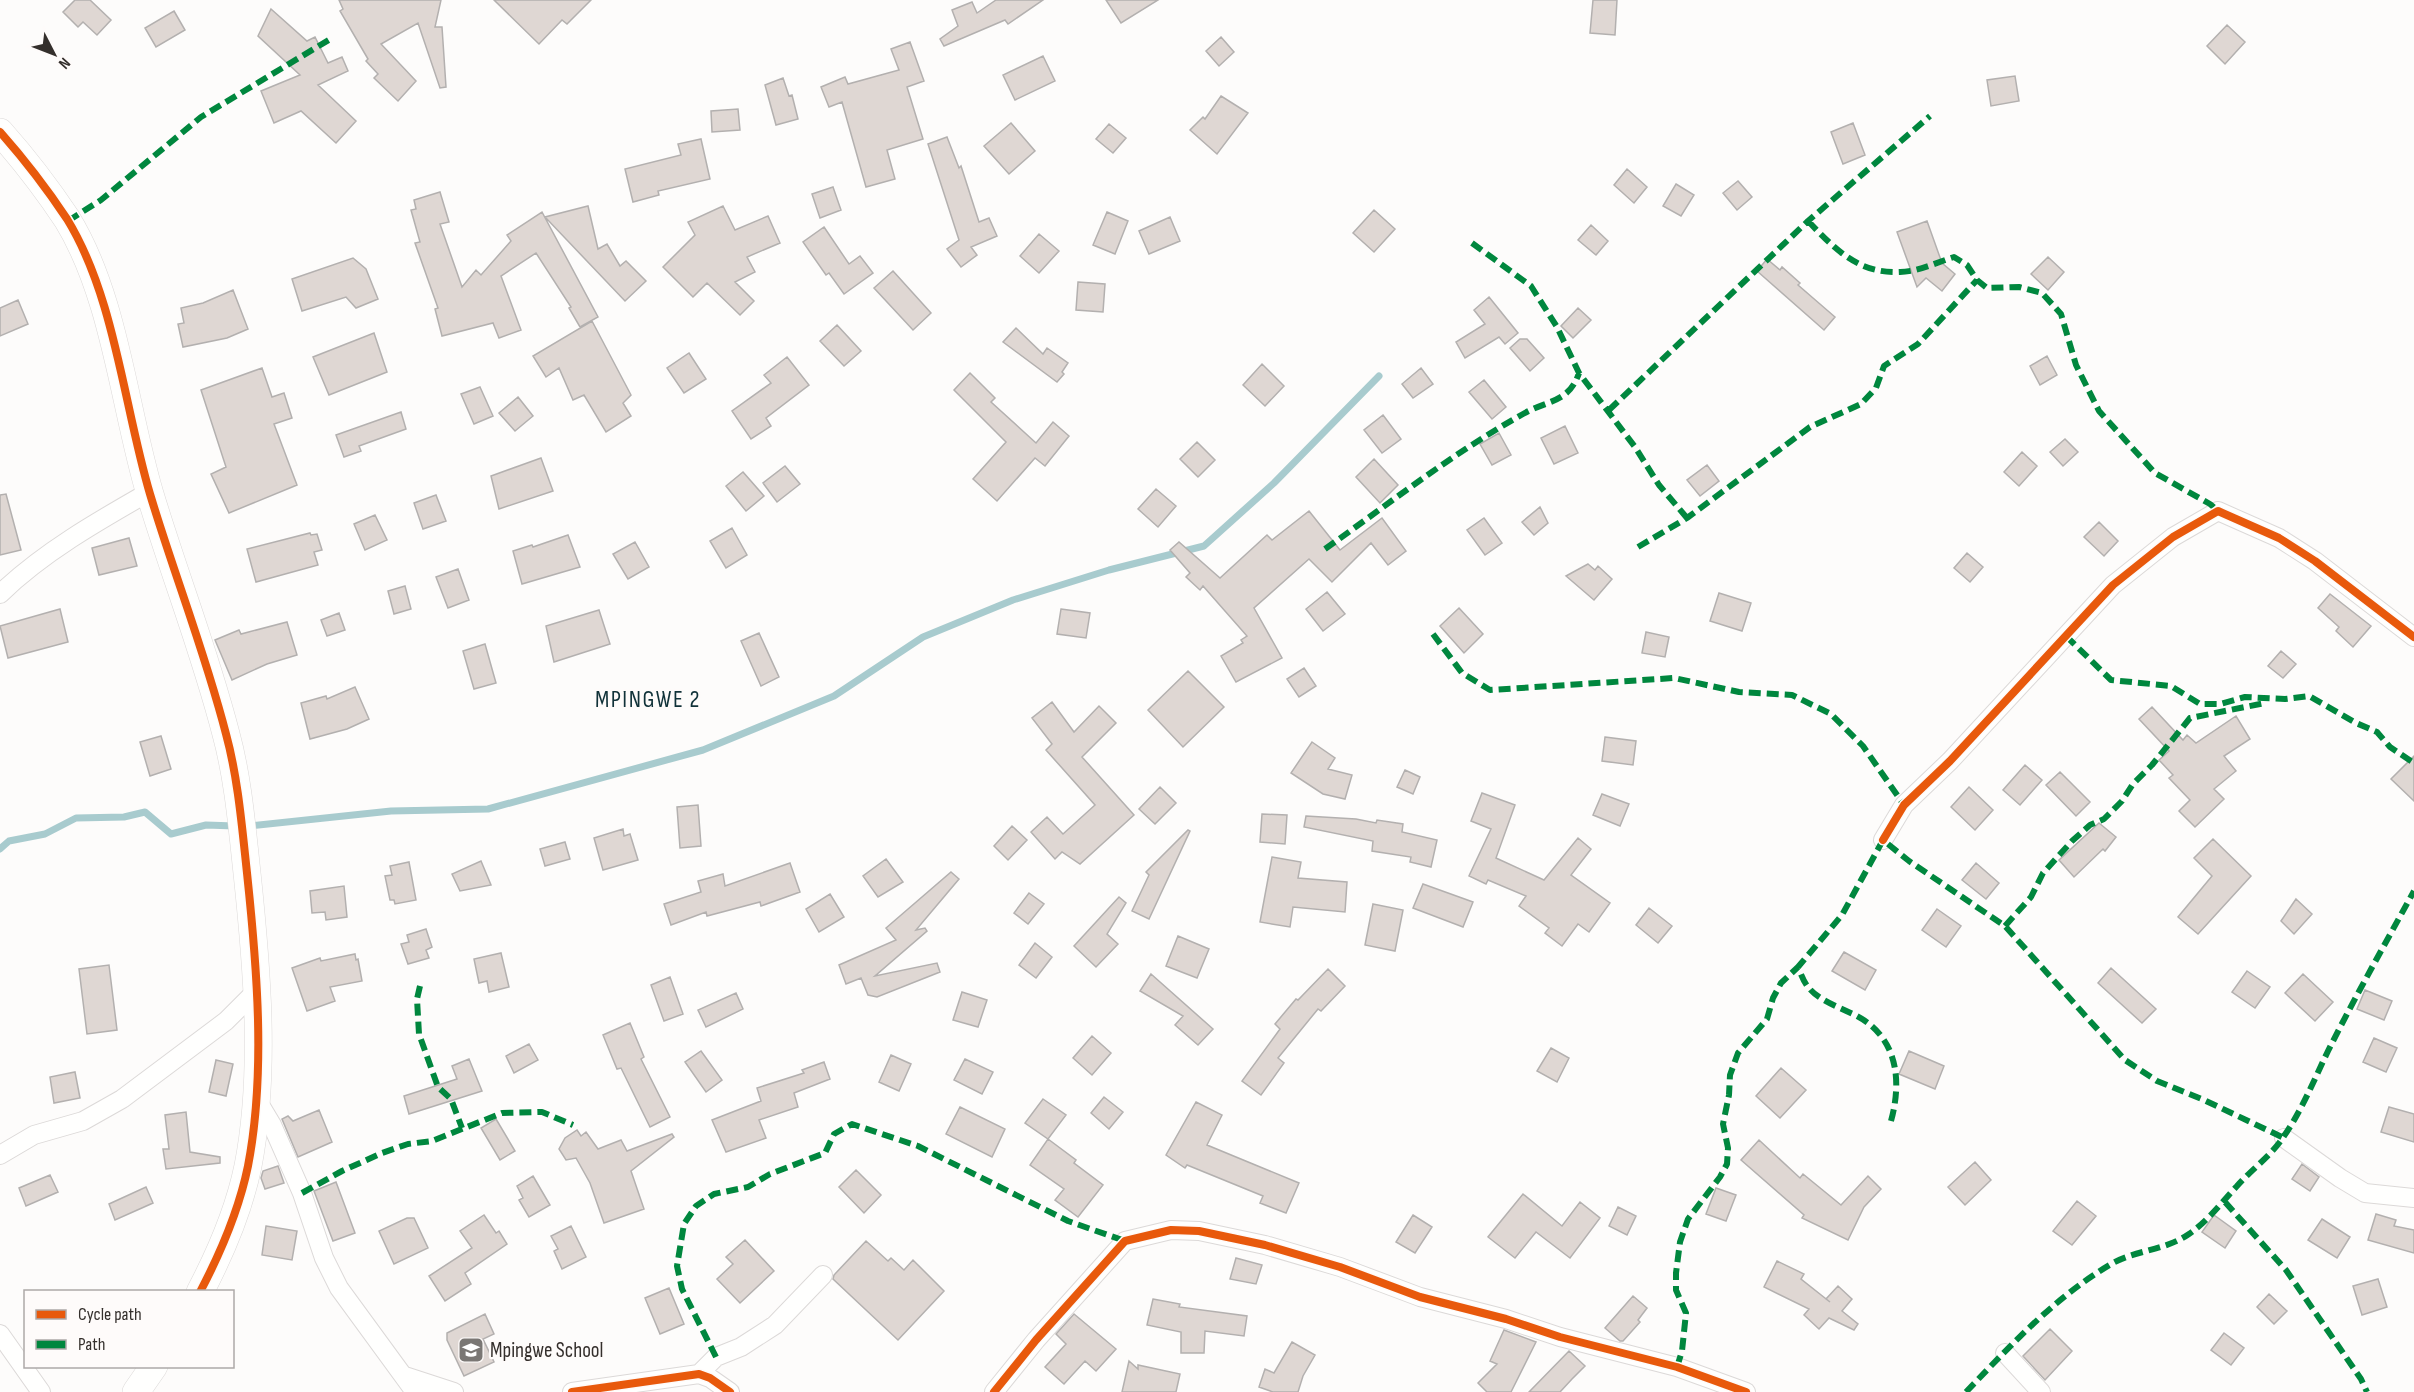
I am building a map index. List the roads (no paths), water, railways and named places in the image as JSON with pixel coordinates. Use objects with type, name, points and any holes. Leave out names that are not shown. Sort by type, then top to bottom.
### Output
[{"type":"street","points":[[0,132],[23,158],[68,221],[97,287],[110,330],[149,492],[197,636],[227,736],[242,827],[257,990],[257,1100],[248,1166],[240,1197],[229,1229],[201,1290]]},
{"type":"street","points":[[0,594],[14,580],[91,525],[149,492]]},
{"type":"street","points":[[1882,840],[1904,805],[1950,761],[2113,585],[2173,537],[2218,511],[2279,538],[2315,561],[2414,637]]},
{"type":"street","points":[[0,1155],[34,1135],[83,1121],[122,1099],[226,1022],[257,990]]},
{"type":"street","points":[[257,1100],[272,1125],[302,1193],[324,1258],[339,1288],[357,1316],[415,1392]]},
{"type":"street","points":[[2284,1138],[2365,1193],[2414,1198]]},
{"type":"street","points":[[994,1392],[1036,1340],[1125,1241],[1171,1230],[1199,1231],[1265,1245],[1340,1267],[1420,1297],[1506,1319],[1560,1337],[1677,1367],[1746,1392]]},
{"type":"street","points":[[699,1374],[716,1357],[741,1347],[775,1325],[823,1275]]},
{"type":"street","points":[[0,1334],[41,1392]]},
{"type":"street","points":[[2006,1353],[2041,1392]]},
{"type":"street","points":[[136,1392],[153,1368]]},
{"type":"street","points":[[572,1392],[699,1374],[710,1378],[730,1392]]},
{"type":"street","points":[[405,1376],[454,1392]]},
{"type":"waterway","points":[[249,826],[391,811],[488,809],[703,750],[834,696],[923,637],[1013,600],[1109,570],[1204,546],[1274,483],[1379,376]]},
{"type":"waterway","points":[[0,849],[9,841],[45,834],[76,818],[124,817],[145,812],[171,834],[206,825],[235,826]]},
{"type":"place","name":"Mpingwe School","points":[[471,1350]]},
{"type":"district","name":"MPINGWE 2","points":[[648,699]]}]
